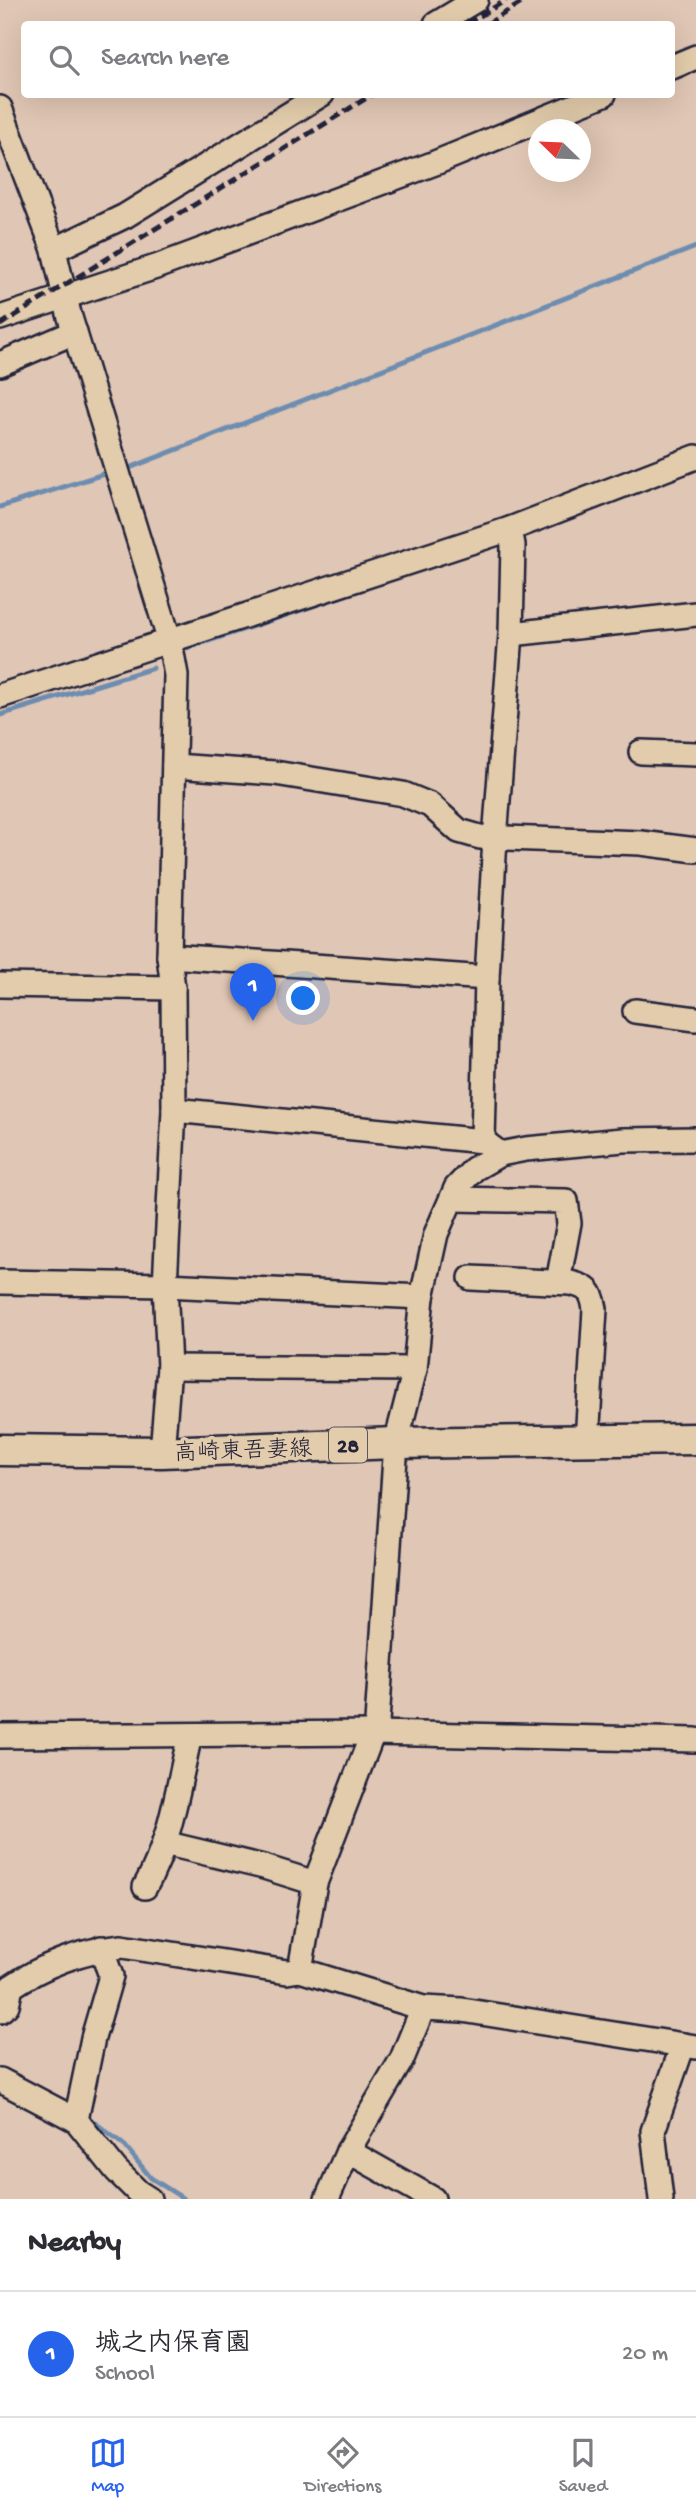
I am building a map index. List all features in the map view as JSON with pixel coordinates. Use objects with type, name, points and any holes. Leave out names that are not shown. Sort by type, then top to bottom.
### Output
[{"type":"main road","name":"高崎東吾妻線","points":[[0,1450],[162,1452],[396,1443],[696,1439]]},
{"type":"street","points":[[441,21],[476,0]]},
{"type":"street","points":[[675,65],[696,57]]},
{"type":"street","points":[[54,250],[125,216],[316,98]]},
{"type":"street","points":[[0,318],[156,267],[435,163],[594,98]]},
{"type":"street","points":[[1,114],[54,250],[75,332],[170,642],[176,675],[169,956],[173,988],[174,1110],[165,1285],[169,1367],[162,1452]]},
{"type":"street","points":[[0,363],[75,332]]},
{"type":"street","points":[[0,696],[510,529],[696,457]]},
{"type":"street","points":[[300,1970],[316,1883],[374,1733],[396,1443],[415,1369],[422,1297],[436,1234],[456,1188],[492,1147],[487,978],[511,634],[513,545],[510,529]]},
{"type":"street","points":[[511,634],[696,614]]},
{"type":"street","points":[[641,752],[696,754]]},
{"type":"street","points":[[174,766],[275,773],[402,794],[430,804],[459,831],[480,837],[641,843],[696,850]]},
{"type":"street","points":[[169,956],[487,978]]},
{"type":"street","points":[[0,985],[173,988]]},
{"type":"street","points":[[635,1011],[696,1019]]},
{"type":"street","points":[[174,1110],[526,1149],[623,1140],[696,1139]]},
{"type":"street","points":[[452,1199],[566,1200],[569,1223],[558,1282]]},
{"type":"street","points":[[471,1278],[558,1282],[586,1287],[592,1294],[595,1309],[587,1441]]},
{"type":"street","points":[[0,1282],[165,1285],[422,1297]]},
{"type":"street","points":[[169,1367],[415,1369]]},
{"type":"street","points":[[0,1736],[374,1733],[696,1740]]},
{"type":"street","points":[[145,1886],[157,1866],[164,1843],[190,1735]]},
{"type":"street","points":[[164,1843],[264,1867],[316,1883]]},
{"type":"street","points":[[0,2011],[7,2005],[11,1987],[36,1970],[101,1948],[122,1946],[287,1972],[300,1970],[423,2008],[462,2010],[692,2044],[653,2131],[662,2199]]},
{"type":"street","points":[[76,2120],[93,2038],[111,1976],[101,1948]]},
{"type":"street","points":[[327,2199],[348,2151],[402,2059],[423,2008]]},
{"type":"street","points":[[0,2080],[76,2120],[116,2170],[149,2199]]},
{"type":"street","points":[[348,2151],[433,2199]]},
{"type":"waterway","points":[[127,469],[696,247]]},
{"type":"waterway","points":[[0,507],[110,472]]},
{"type":"waterway","points":[[188,648],[367,588]]},
{"type":"waterway","points":[[0,715],[153,668]]},
{"type":"waterway","points":[[85,2115],[125,2146],[151,2178],[184,2199]]},
{"type":"railway","points":[[472,21],[506,0]]},
{"type":"railway","points":[[492,21],[526,0]]},
{"type":"railway","points":[[0,325],[367,98]]},
{"type":"place","name":"城之内保育園","points":[[253,1021]]}]
